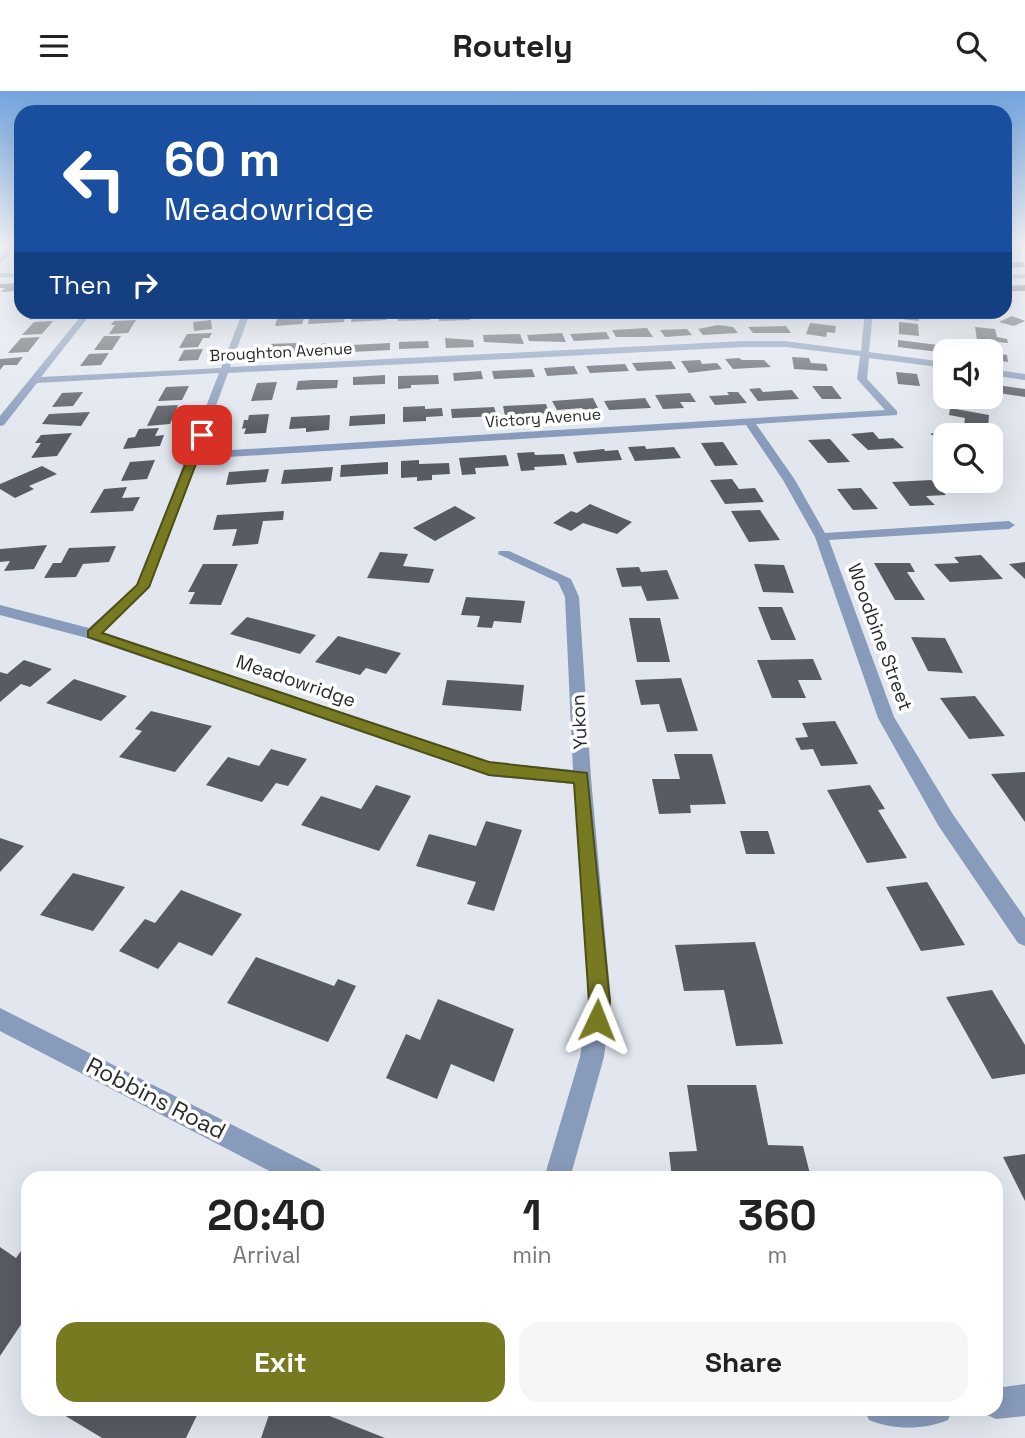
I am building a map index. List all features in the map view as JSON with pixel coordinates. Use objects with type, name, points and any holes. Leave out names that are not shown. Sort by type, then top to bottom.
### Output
[{"type":"street","points":[[0,423],[83,319]]},
{"type":"street","points":[[92,634],[143,587],[244,319]]},
{"type":"street","points":[[863,353],[868,319]]},
{"type":"street","name":"Broughton Avenue","points":[[36,380],[744,344],[785,344],[933,363]]},
{"type":"street","name":"Victory Avenue","points":[[194,456],[893,413],[862,379],[863,353]]},
{"type":"street","points":[[1003,374],[1025,377]]},
{"type":"street","name":"Woodbine Street","points":[[748,421],[789,480],[821,537],[886,718],[945,819],[1025,936]]},
{"type":"street","points":[[821,537],[1009,525]]},
{"type":"street","name":"Yukon","points":[[504,554],[564,579],[572,597],[582,778],[600,1002],[592,1057],[559,1171]]},
{"type":"street","name":"Meadowridge","points":[[0,610],[92,634],[489,769],[582,778]]},
{"type":"street","name":"Robbins Road","points":[[0,1019],[298,1171]]},
{"type":"street","points":[[1003,1402],[1025,1400]]},
{"type":"building","points":[[1012,316],[1025,321],[1014,326],[999,322],[1012,319]]},
{"type":"building","points":[[277,319],[304,319],[302,324],[275,326]]},
{"type":"building","points":[[309,319],[345,319],[344,322],[308,324]]},
{"type":"building","points":[[352,319],[387,319],[387,320],[351,322]]},
{"type":"building","points":[[398,319],[430,320],[398,321]]},
{"type":"building","points":[[439,319],[470,320],[439,321]]},
{"type":"building","points":[[136,320],[128,333],[109,334],[115,325],[111,325],[114,321]]},
{"type":"building","points":[[211,320],[212,329],[194,331],[193,322]]},
{"type":"building","points":[[53,321],[42,334],[22,335],[34,322]]},
{"type":"building","points":[[899,322],[918,324],[919,336],[899,334]]},
{"type":"building","points":[[810,323],[836,326],[835,333],[827,332],[826,337],[806,334]]},
{"type":"building","points":[[718,325],[733,327],[738,333],[703,335],[698,329]]},
{"type":"building","points":[[786,326],[791,333],[753,333],[748,327]]},
{"type":"building","points":[[975,327],[995,329],[997,337],[1007,339],[1008,343],[1003,343],[1003,339],[977,339]]},
{"type":"building","points":[[647,328],[653,337],[616,337],[612,330]]},
{"type":"building","points":[[687,329],[692,335],[665,337],[660,330]]},
{"type":"building","points":[[606,332],[610,339],[574,341],[570,334]]},
{"type":"building","points":[[212,333],[209,338],[203,338],[198,347],[179,348],[187,334]]},
{"type":"building","points":[[562,333],[566,342],[529,341],[527,335]]},
{"type":"building","points":[[520,334],[524,344],[484,342],[483,335]]},
{"type":"building","points":[[104,336],[121,336],[112,350],[94,350]]},
{"type":"building","points":[[40,337],[28,352],[8,353],[21,338]]},
{"type":"building","points":[[445,338],[473,340],[474,347],[446,348]]},
{"type":"building","points":[[898,340],[933,344],[933,351],[898,347]]},
{"type":"building","points":[[428,341],[429,348],[399,349],[399,342]]},
{"type":"building","points":[[297,343],[294,355],[276,356],[278,350],[266,350],[267,344]]},
{"type":"building","points":[[326,343],[325,347],[342,346],[341,353],[303,355],[304,347]]},
{"type":"building","points":[[390,343],[390,350],[352,352],[352,345]]},
{"type":"building","points":[[203,349],[198,360],[178,361],[184,350]]},
{"type":"building","points":[[109,353],[101,365],[80,366],[89,354]]},
{"type":"building","points":[[1003,354],[1007,355],[1008,362],[1003,361]]},
{"type":"building","points":[[23,357],[17,365],[4,365],[0,370],[0,359]]},
{"type":"building","points":[[792,357],[809,358],[811,363],[826,364],[828,371],[794,369]]},
{"type":"building","points":[[725,359],[764,360],[771,367],[733,369]]},
{"type":"building","points":[[700,360],[702,364],[717,363],[722,369],[689,373],[681,361]]},
{"type":"building","points":[[671,361],[676,369],[637,371],[632,363]]},
{"type":"building","points":[[625,364],[629,371],[590,373],[586,366]]},
{"type":"building","points":[[574,366],[578,374],[547,376],[544,368]]},
{"type":"building","points":[[532,369],[535,377],[494,379],[492,371]]},
{"type":"building","points":[[481,371],[483,379],[454,381],[453,373]]},
{"type":"building","points":[[896,372],[917,374],[920,386],[898,384]]},
{"type":"building","points":[[385,375],[385,384],[353,385],[353,377]]},
{"type":"building","points":[[438,375],[439,384],[411,385],[411,388],[398,389],[398,376]]},
{"type":"building","points":[[338,380],[337,388],[296,390],[298,381]]},
{"type":"building","points":[[277,382],[272,400],[251,401],[257,383]]},
{"type":"building","points":[[189,386],[182,400],[158,401],[166,387]]},
{"type":"building","points":[[812,386],[832,386],[842,399],[822,399]]},
{"type":"building","points":[[1003,386],[1025,389],[1025,397],[1003,394]]},
{"type":"building","points":[[760,388],[763,392],[792,390],[799,399],[758,401],[749,389]]},
{"type":"building","points":[[83,392],[73,406],[52,407],[62,393]]},
{"type":"building","points":[[727,392],[738,392],[747,403],[715,405],[709,396],[729,395]]},
{"type":"building","points":[[690,393],[696,402],[680,402],[684,408],[663,409],[655,395]]},
{"type":"building","points":[[593,398],[599,410],[557,410],[552,401]]},
{"type":"building","points":[[645,398],[651,408],[609,410],[604,401]]},
{"type":"building","points":[[546,404],[549,413],[505,416],[503,406]]},
{"type":"building","points":[[178,405],[170,424],[147,426],[157,406]]},
{"type":"building","points":[[425,406],[425,409],[442,408],[443,416],[426,417],[426,421],[403,422],[403,407]]},
{"type":"building","points":[[494,407],[497,416],[452,418],[451,409]]},
{"type":"building","points":[[950,409],[956,409],[989,415],[988,423],[964,423],[965,418],[949,415]]},
{"type":"building","points":[[90,412],[81,426],[42,424],[49,414]]},
{"type":"building","points":[[269,414],[266,433],[244,434],[244,420],[248,420],[249,415]]},
{"type":"building","points":[[385,414],[385,424],[349,426],[350,416]]},
{"type":"building","points":[[330,415],[329,430],[306,432],[306,428],[289,429],[291,417]]},
{"type":"building","points":[[159,428],[155,436],[164,435],[160,446],[123,449],[128,438],[135,437],[139,429]]},
{"type":"building","points":[[873,432],[879,439],[893,438],[904,448],[868,450],[851,434]]},
{"type":"building","points":[[72,433],[57,456],[31,458],[41,443],[35,443],[41,435]]},
{"type":"building","points":[[830,439],[850,462],[828,463],[808,440]]},
{"type":"building","points":[[723,442],[738,465],[715,466],[701,443]]},
{"type":"building","points":[[645,446],[646,449],[674,447],[681,458],[635,461],[628,447]]},
{"type":"building","points":[[618,450],[622,460],[577,463],[573,452]]},
{"type":"building","points":[[534,452],[535,455],[564,454],[567,465],[534,467],[535,470],[521,471],[517,453]]},
{"type":"building","points":[[506,455],[509,466],[475,468],[476,474],[462,475],[459,458]]},
{"type":"building","points":[[155,460],[147,479],[121,481],[130,462]]},
{"type":"building","points":[[419,460],[419,464],[449,463],[450,474],[432,475],[432,480],[401,478],[401,461]]},
{"type":"building","points":[[388,462],[388,474],[340,477],[341,465]]},
{"type":"building","points":[[42,466],[57,474],[29,486],[34,489],[15,498],[0,489],[0,484]]},
{"type":"building","points":[[333,467],[331,481],[281,484],[284,470]]},
{"type":"building","points":[[269,469],[266,482],[226,485],[229,472]]},
{"type":"building","points":[[732,479],[739,489],[755,488],[764,502],[725,504],[710,480]]},
{"type":"building","points":[[931,480],[933,493],[946,495],[926,496],[935,505],[910,506],[892,482]]},
{"type":"building","points":[[127,487],[122,498],[140,497],[133,511],[90,513],[104,489]]},
{"type":"building","points":[[861,488],[878,509],[853,510],[837,489]]},
{"type":"building","points":[[590,504],[632,522],[617,534],[583,523],[571,531],[553,523],[571,511],[577,513]]},
{"type":"building","points":[[455,506],[476,518],[435,541],[413,528]]},
{"type":"building","points":[[760,510],[780,540],[749,542],[731,511]]},
{"type":"building","points":[[284,511],[283,520],[263,521],[258,544],[232,546],[237,529],[213,530],[217,515]]},
{"type":"building","points":[[47,545],[34,569],[4,571],[10,561],[0,562],[0,549]]},
{"type":"building","points":[[116,546],[109,562],[83,564],[76,577],[44,578],[53,563],[61,563],[69,548]]},
{"type":"building","points":[[380,552],[408,554],[403,566],[434,569],[429,583],[367,578]]},
{"type":"building","points":[[981,555],[1003,579],[950,582],[934,564],[959,563],[954,557]]},
{"type":"building","points":[[1025,562],[1025,579],[1009,564]]},
{"type":"building","points":[[874,563],[910,563],[915,572],[907,572],[925,600],[895,600]]},
{"type":"building","points":[[203,564],[238,564],[221,605],[189,604],[195,592],[188,592]]},
{"type":"building","points":[[754,564],[784,565],[794,593],[763,592]]},
{"type":"building","points":[[639,567],[641,572],[667,570],[679,599],[647,601],[641,586],[622,587],[616,568]]},
{"type":"building","points":[[466,597],[525,601],[521,623],[494,621],[492,628],[477,627],[480,616],[461,615]]},
{"type":"building","points":[[758,607],[782,607],[796,640],[771,640]]},
{"type":"building","points":[[247,617],[316,635],[300,654],[230,634]]},
{"type":"building","points":[[629,618],[660,618],[670,662],[637,662]]},
{"type":"building","points":[[338,636],[401,653],[386,674],[366,668],[360,675],[315,662]]},
{"type":"building","points":[[911,637],[945,638],[963,673],[928,671]]},
{"type":"building","points":[[813,659],[822,680],[798,680],[806,698],[772,698],[757,660]]},
{"type":"building","points":[[24,660],[52,669],[30,687],[21,684],[0,702],[0,672],[7,674]]},
{"type":"building","points":[[681,678],[698,731],[667,732],[659,704],[641,705],[635,680]]},
{"type":"building","points":[[74,679],[127,696],[101,721],[46,703]]},
{"type":"building","points":[[447,680],[524,685],[521,711],[442,705]]},
{"type":"building","points":[[975,696],[1005,736],[969,739],[940,698]]},
{"type":"building","points":[[151,711],[212,726],[175,772],[119,757],[142,731],[135,729]]},
{"type":"building","points":[[835,721],[858,764],[821,766],[813,749],[801,750],[795,738],[808,737],[802,723]]},
{"type":"building","points":[[271,749],[307,759],[288,786],[276,783],[262,802],[206,785],[228,757],[259,766]]},
{"type":"building","points":[[674,754],[712,754],[726,804],[690,805],[691,813],[659,814],[652,779],[680,779]]},
{"type":"building","points":[[1025,772],[1025,822],[991,774]]},
{"type":"building","points":[[376,785],[411,796],[379,851],[301,825],[321,796],[361,809]]},
{"type":"building","points":[[870,785],[885,809],[878,810],[907,858],[867,863],[827,790]]},
{"type":"building","points":[[486,821],[522,830],[494,911],[467,904],[476,882],[416,866],[429,834],[476,846]]},
{"type":"building","points":[[740,831],[768,831],[775,854],[746,854]]},
{"type":"building","points":[[0,838],[24,846],[0,872]]},
{"type":"building","points":[[73,873],[125,887],[93,931],[40,915]]},
{"type":"building","points":[[927,882],[965,945],[921,951],[886,887]]},
{"type":"building","points":[[181,890],[242,914],[212,956],[179,942],[158,969],[119,951],[145,919],[155,923]]},
{"type":"building","points":[[755,942],[783,1044],[736,1046],[724,990],[684,991],[675,945]]},
{"type":"building","points":[[256,957],[334,986],[338,979],[356,986],[328,1042],[227,1003]]},
{"type":"building","points":[[992,990],[1025,1045],[1025,1074],[992,1079],[946,997]]},
{"type":"building","points":[[438,999],[514,1029],[494,1082],[451,1064],[437,1099],[386,1078],[406,1034],[420,1040]]},
{"type":"building","points":[[687,1085],[756,1085],[768,1145],[803,1146],[809,1171],[671,1171],[669,1152],[697,1151]]},
{"type":"building","points":[[1025,1154],[1025,1201],[1003,1157]]},
{"type":"building","points":[[0,1247],[16,1258],[21,1251],[21,1324],[0,1356]]},
{"type":"building","points":[[66,1416],[197,1416],[186,1438],[102,1438]]},
{"type":"building","points":[[269,1416],[330,1416],[385,1438],[261,1438]]},
{"type":"route","points":[[202,435],[143,587],[92,634],[489,769],[582,778],[600,1002],[597,1020]]}]
